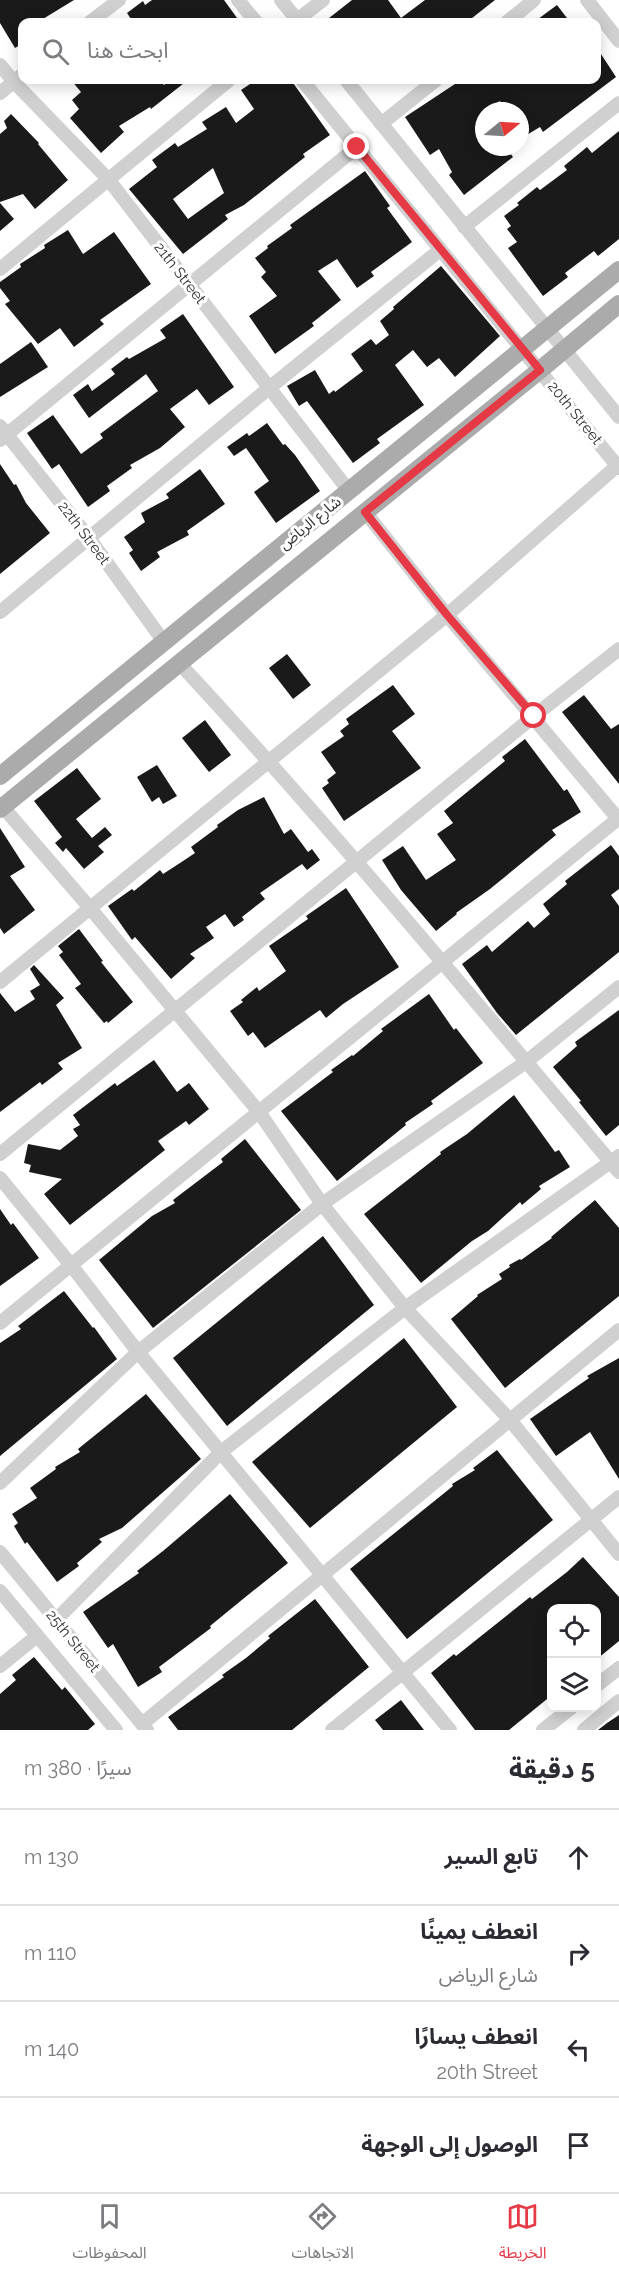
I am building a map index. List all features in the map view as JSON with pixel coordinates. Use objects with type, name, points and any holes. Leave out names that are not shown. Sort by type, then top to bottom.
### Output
[{"type":"main road","name":"شارع الرياض","points":[[0,776],[619,270]]},
{"type":"main road","name":"شارع الرياض","points":[[2,808],[619,304]]},
{"type":"street","points":[[95,18],[119,0]]},
{"type":"street","points":[[238,0],[253,18]]},
{"type":"street","points":[[281,0],[296,18]]},
{"type":"street","points":[[301,18],[322,0]]},
{"type":"street","points":[[512,18],[534,0]]},
{"type":"street","points":[[586,0],[600,18]]},
{"type":"street","points":[[601,19],[619,41]]},
{"type":"street","name":"21th Street","points":[[0,65],[18,78]]},
{"type":"street","points":[[0,93],[18,78]]},
{"type":"street","name":"21th Street","points":[[23,84],[108,179],[349,491]]},
{"type":"street","points":[[0,269],[224,84]]},
{"type":"street","name":"20th Street","points":[[305,84],[618,467]]},
{"type":"street","name":"20th Street","points":[[349,84],[619,417]]},
{"type":"street","points":[[381,124],[431,84]]},
{"type":"street","points":[[464,227],[619,103]]},
{"type":"street","points":[[2,433],[357,147]]},
{"type":"street","points":[[0,612],[269,388],[440,250]]},
{"type":"street","name":"22th Street","points":[[2,433],[89,538],[164,642]]},
{"type":"street","points":[[0,982],[447,615],[618,467]]},
{"type":"street","points":[[0,1323],[619,819],[447,615],[365,512]]},
{"type":"street","points":[[0,1154],[534,716],[619,649]]},
{"type":"street","points":[[56,1620],[221,1452],[405,1308],[616,1164],[526,1062],[270,761],[180,664]]},
{"type":"street","points":[[2,808],[90,908],[259,1112],[322,1204],[405,1308],[510,1420],[619,1554]]},
{"type":"street","points":[[0,1483],[138,1353],[322,1204],[526,1062],[619,987]]},
{"type":"street","points":[[0,1178],[71,1265],[138,1353],[450,1730]]},
{"type":"street","points":[[144,1727],[323,1574],[619,1330]]},
{"type":"street","points":[[333,1730],[619,1497]]},
{"type":"street","name":"25th Street","points":[[0,1552],[144,1727]]},
{"type":"street","name":"25th Street","points":[[0,1592],[116,1730]]},
{"type":"street","points":[[0,1665],[37,1636]]},
{"type":"street","points":[[601,1683],[619,1668]]},
{"type":"street","points":[[584,1730],[619,1701]]},
{"type":"street","points":[[543,1730],[565,1712]]},
{"type":"building","points":[[0,0],[74,0],[45,18],[18,18],[18,46],[15,48],[0,23]]},
{"type":"building","points":[[152,0],[224,0],[237,18],[130,18],[127,13],[143,1],[145,5]]},
{"type":"building","points":[[352,0],[388,0],[401,18],[329,18]]},
{"type":"building","points":[[425,0],[495,0],[472,18],[401,18]]},
{"type":"building","points":[[557,5],[567,18],[539,18]]},
{"type":"building","points":[[601,54],[616,77],[543,132],[540,127],[529,134],[529,102],[475,102],[475,156],[513,157],[464,195],[449,175],[452,172],[439,149],[430,155],[405,117],[455,84],[601,84]]},
{"type":"building","points":[[74,84],[183,84],[151,109],[150,107],[119,126],[124,132],[101,153],[70,118],[79,109],[72,100],[81,92]]},
{"type":"building","points":[[250,84],[294,84],[330,135],[303,154],[305,157],[244,205],[225,215],[228,219],[183,254],[129,189],[157,167],[152,160],[175,143],[178,147],[207,129],[202,122],[226,107],[236,123],[254,109],[241,90]],"holes":[[[213,168],[224,193],[188,219],[173,199]]]},
{"type":"building","points":[[11,114],[39,143],[68,180],[35,209],[23,194],[0,202],[0,134],[7,128],[4,121]]},
{"type":"building","points":[[619,131],[619,239],[598,256],[594,251],[565,273],[568,277],[543,296],[508,248],[517,242],[507,229],[511,226],[504,216],[537,187],[540,190],[567,170],[564,166],[587,147],[592,153]]},
{"type":"building","points":[[365,171],[390,206],[387,208],[412,242],[371,272],[374,276],[357,288],[337,259],[318,271],[341,300],[312,323],[314,326],[275,354],[249,316],[277,296],[261,277],[266,272],[255,258],[292,228],[290,225]]},
{"type":"building","points":[[0,203],[14,219],[0,231]]},
{"type":"building","points":[[68,230],[83,254],[114,232],[151,284],[100,320],[104,324],[74,347],[60,328],[38,344],[5,304],[10,301],[0,288],[0,282],[21,267],[20,264],[45,248],[44,245]]},
{"type":"building","points":[[441,266],[500,336],[455,377],[439,358],[427,367],[413,350],[395,365],[424,405],[377,439],[380,443],[353,463],[307,401],[299,406],[287,386],[315,370],[329,394],[363,371],[351,354],[371,339],[376,345],[389,335],[380,321]]},
{"type":"building","points":[[183,314],[234,387],[209,405],[197,389],[170,409],[185,427],[160,448],[130,465],[132,468],[107,486],[110,491],[88,507],[59,464],[52,469],[27,433],[53,415],[81,454],[103,438],[100,434],[158,391],[146,374],[89,418],[73,395],[88,384],[92,391],[115,374],[111,369],[127,357],[129,359],[166,338],[160,330]]},
{"type":"building","points":[[31,342],[48,367],[0,397],[0,364]]},
{"type":"building","points":[[267,423],[283,445],[285,444],[295,455],[320,491],[276,523],[254,492],[269,481],[246,448],[234,456],[227,447],[247,433],[249,436]]},
{"type":"building","points":[[0,464],[14,485],[16,484],[26,503],[50,533],[0,574]]},
{"type":"building","points":[[200,469],[225,504],[187,531],[189,535],[157,552],[160,557],[141,571],[129,553],[133,550],[124,537],[145,522],[141,513],[169,498],[166,494]]},
{"type":"building","points":[[287,654],[311,685],[293,699],[269,668]]},
{"type":"building","points":[[393,685],[415,714],[392,731],[421,768],[344,821],[322,788],[329,783],[327,780],[336,773],[321,752],[344,736],[340,731],[349,724],[346,719]]},
{"type":"building","points":[[584,695],[611,729],[619,724],[619,784],[562,712]]},
{"type":"building","points":[[205,720],[231,755],[209,772],[182,738]]},
{"type":"building","points":[[525,739],[564,791],[567,789],[581,812],[552,830],[556,835],[436,931],[401,890],[382,860],[403,846],[426,880],[456,860],[437,834],[453,823],[444,811],[505,761],[502,757]]},
{"type":"building","points":[[157,765],[177,796],[163,804],[159,797],[152,802],[137,777]]},
{"type":"building","points":[[77,768],[101,799],[76,819],[92,838],[105,827],[112,835],[98,846],[104,852],[84,869],[66,848],[63,852],[55,843],[62,837],[34,801]]},
{"type":"building","points":[[264,797],[284,834],[291,829],[308,852],[312,849],[320,860],[307,870],[302,864],[260,893],[265,899],[242,917],[244,920],[234,927],[225,914],[206,927],[214,938],[190,954],[195,958],[171,979],[135,937],[132,940],[108,906],[132,889],[134,891],[160,870],[163,874],[195,853],[191,847],[218,827],[217,825],[238,810]]},
{"type":"building","points":[[0,828],[25,867],[10,876],[35,910],[4,934],[0,928]]},
{"type":"building","points":[[611,845],[619,856],[619,889],[611,895],[619,906],[619,952],[516,1035],[497,1013],[462,964],[487,945],[492,952],[528,921],[534,928],[550,914],[543,904],[567,884],[565,881]]},
{"type":"building","points":[[346,888],[399,967],[326,1018],[320,1010],[265,1048],[253,1032],[248,1036],[230,1011],[243,1002],[241,1000],[257,987],[259,991],[286,971],[269,946],[308,919],[306,916]]},
{"type":"building","points":[[79,929],[103,961],[101,962],[133,1002],[108,1023],[107,1021],[104,1023],[75,988],[81,984],[59,955],[63,952],[58,946]]},
{"type":"building","points":[[34,965],[64,998],[56,1005],[82,1048],[58,1063],[63,1069],[42,1085],[40,1082],[0,1112],[0,993],[15,1012],[35,999],[30,991],[40,985],[30,969]]},
{"type":"building","points":[[429,994],[454,1030],[456,1028],[483,1063],[431,1101],[433,1104],[405,1123],[406,1125],[337,1181],[281,1111],[333,1072],[331,1070],[353,1056],[383,1031],[381,1029]]},
{"type":"building","points":[[619,1010],[619,1125],[606,1136],[553,1067],[577,1046],[575,1042]]},
{"type":"building","points":[[154,1060],[177,1092],[189,1083],[209,1109],[189,1125],[186,1121],[158,1141],[165,1150],[70,1225],[44,1194],[62,1179],[29,1172],[31,1165],[24,1163],[28,1144],[60,1150],[78,1136],[73,1129],[80,1125],[73,1115],[115,1083],[117,1086]]},
{"type":"building","points":[[514,1095],[555,1152],[559,1150],[570,1167],[539,1186],[541,1189],[522,1205],[520,1202],[488,1231],[472,1241],[421,1283],[364,1214]]},
{"type":"building","points":[[245,1139],[301,1210],[153,1328],[99,1260],[152,1216],[175,1203],[173,1200],[223,1162],[221,1159]]},
{"type":"building","points":[[595,1200],[619,1228],[619,1296],[505,1388],[451,1319],[477,1295],[502,1279],[499,1274],[510,1267],[509,1265],[521,1260],[552,1238]]},
{"type":"building","points":[[0,1209],[39,1258],[0,1286]]},
{"type":"building","points":[[323,1236],[374,1305],[227,1426],[173,1358]]},
{"type":"building","points":[[64,1291],[117,1359],[0,1456],[0,1343],[21,1329],[18,1326]]},
{"type":"building","points":[[404,1338],[457,1407],[310,1528],[252,1462]]},
{"type":"building","points":[[619,1358],[619,1479],[590,1432],[556,1456],[530,1419],[589,1378],[587,1376]]},
{"type":"building","points":[[146,1394],[201,1459],[122,1528],[99,1539],[102,1542],[77,1563],[79,1566],[57,1582],[27,1542],[25,1544],[14,1526],[18,1523],[12,1514],[37,1498],[30,1488],[56,1469],[55,1467],[80,1452],[78,1449]]},
{"type":"building","points":[[497,1450],[553,1520],[407,1639],[350,1569],[453,1486],[452,1484],[475,1470],[473,1468]]},
{"type":"building","points":[[230,1494],[288,1563],[210,1626],[211,1628],[159,1667],[162,1672],[138,1687],[113,1644],[108,1648],[83,1612],[139,1573],[137,1571]]},
{"type":"building","points":[[583,1557],[619,1597],[619,1641],[601,1656],[601,1604],[547,1604],[547,1699],[509,1730],[475,1730],[431,1673],[530,1597],[532,1599]]},
{"type":"building","points":[[315,1599],[369,1667],[292,1730],[178,1730],[168,1717],[224,1677],[222,1675],[246,1658],[270,1638],[268,1636]]},
{"type":"building","points":[[34,1657],[62,1690],[65,1687],[95,1724],[88,1730],[0,1730],[0,1694],[16,1680],[12,1675]]},
{"type":"building","points":[[401,1700],[424,1730],[383,1730],[375,1720]]},
{"type":"building","points":[[619,1715],[619,1730],[598,1730],[607,1723]]},
{"type":"route","points":[[357,147],[540,370],[365,512],[447,615],[534,716]]}]
